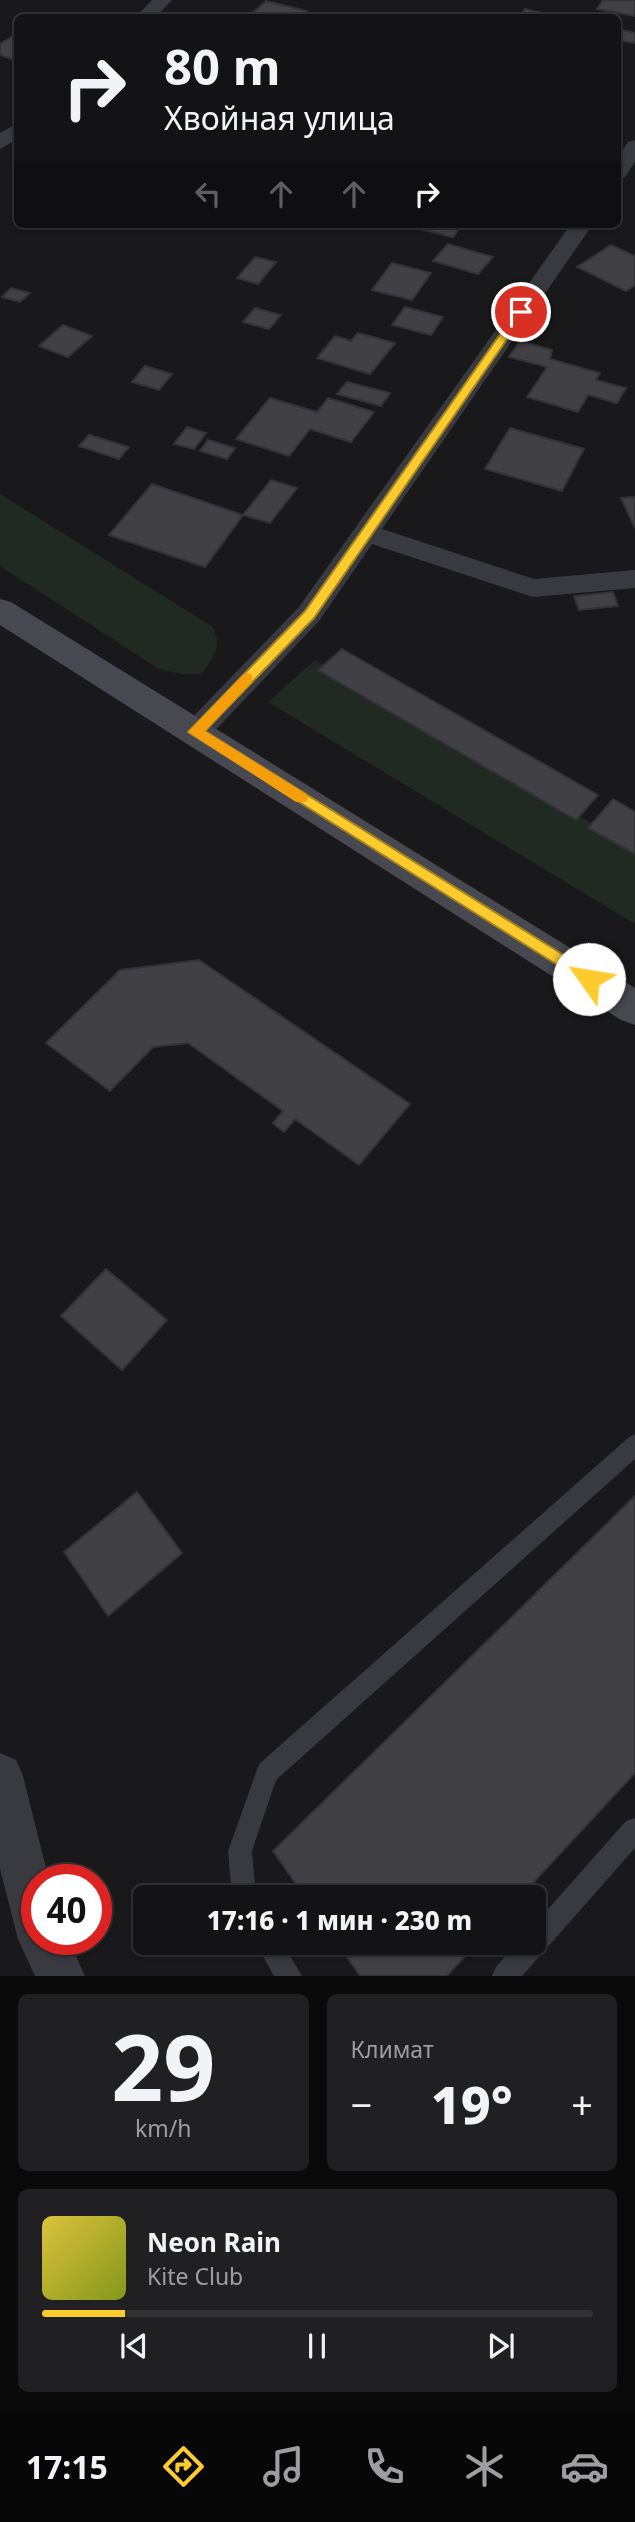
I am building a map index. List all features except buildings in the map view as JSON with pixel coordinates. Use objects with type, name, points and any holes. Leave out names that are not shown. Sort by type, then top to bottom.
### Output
[{"type":"street","points":[[148,14],[163,0]]},
{"type":"street","points":[[0,143],[14,132]]},
{"type":"street","points":[[621,168],[635,146]]},
{"type":"street","points":[[195,732],[309,614],[579,228]]},
{"type":"street","points":[[366,533],[533,587],[635,579]]},
{"type":"street","points":[[0,610],[635,1008]]},
{"type":"street","points":[[0,1776],[22,1864]]},
{"type":"street","points":[[50,1955],[61,1976]]},
{"type":"lane","points":[[243,1885],[240,1851],[267,1772],[635,1445]]},
{"type":"lane","points":[[505,1976],[635,1830]]},
{"type":"lane","points":[[276,1955],[289,1976]]},
{"type":"shaded area","points":[[0,494],[213,627],[217,646],[210,663],[201,674],[181,674],[159,669],[0,566]]},
{"type":"shaded area","points":[[315,660],[635,849],[635,924],[268,702]]},
{"type":"slow traffic","points":[[248,678],[195,732],[301,798]]},
{"type":"route","points":[[521,312],[309,614],[195,732],[589,979]]}]
